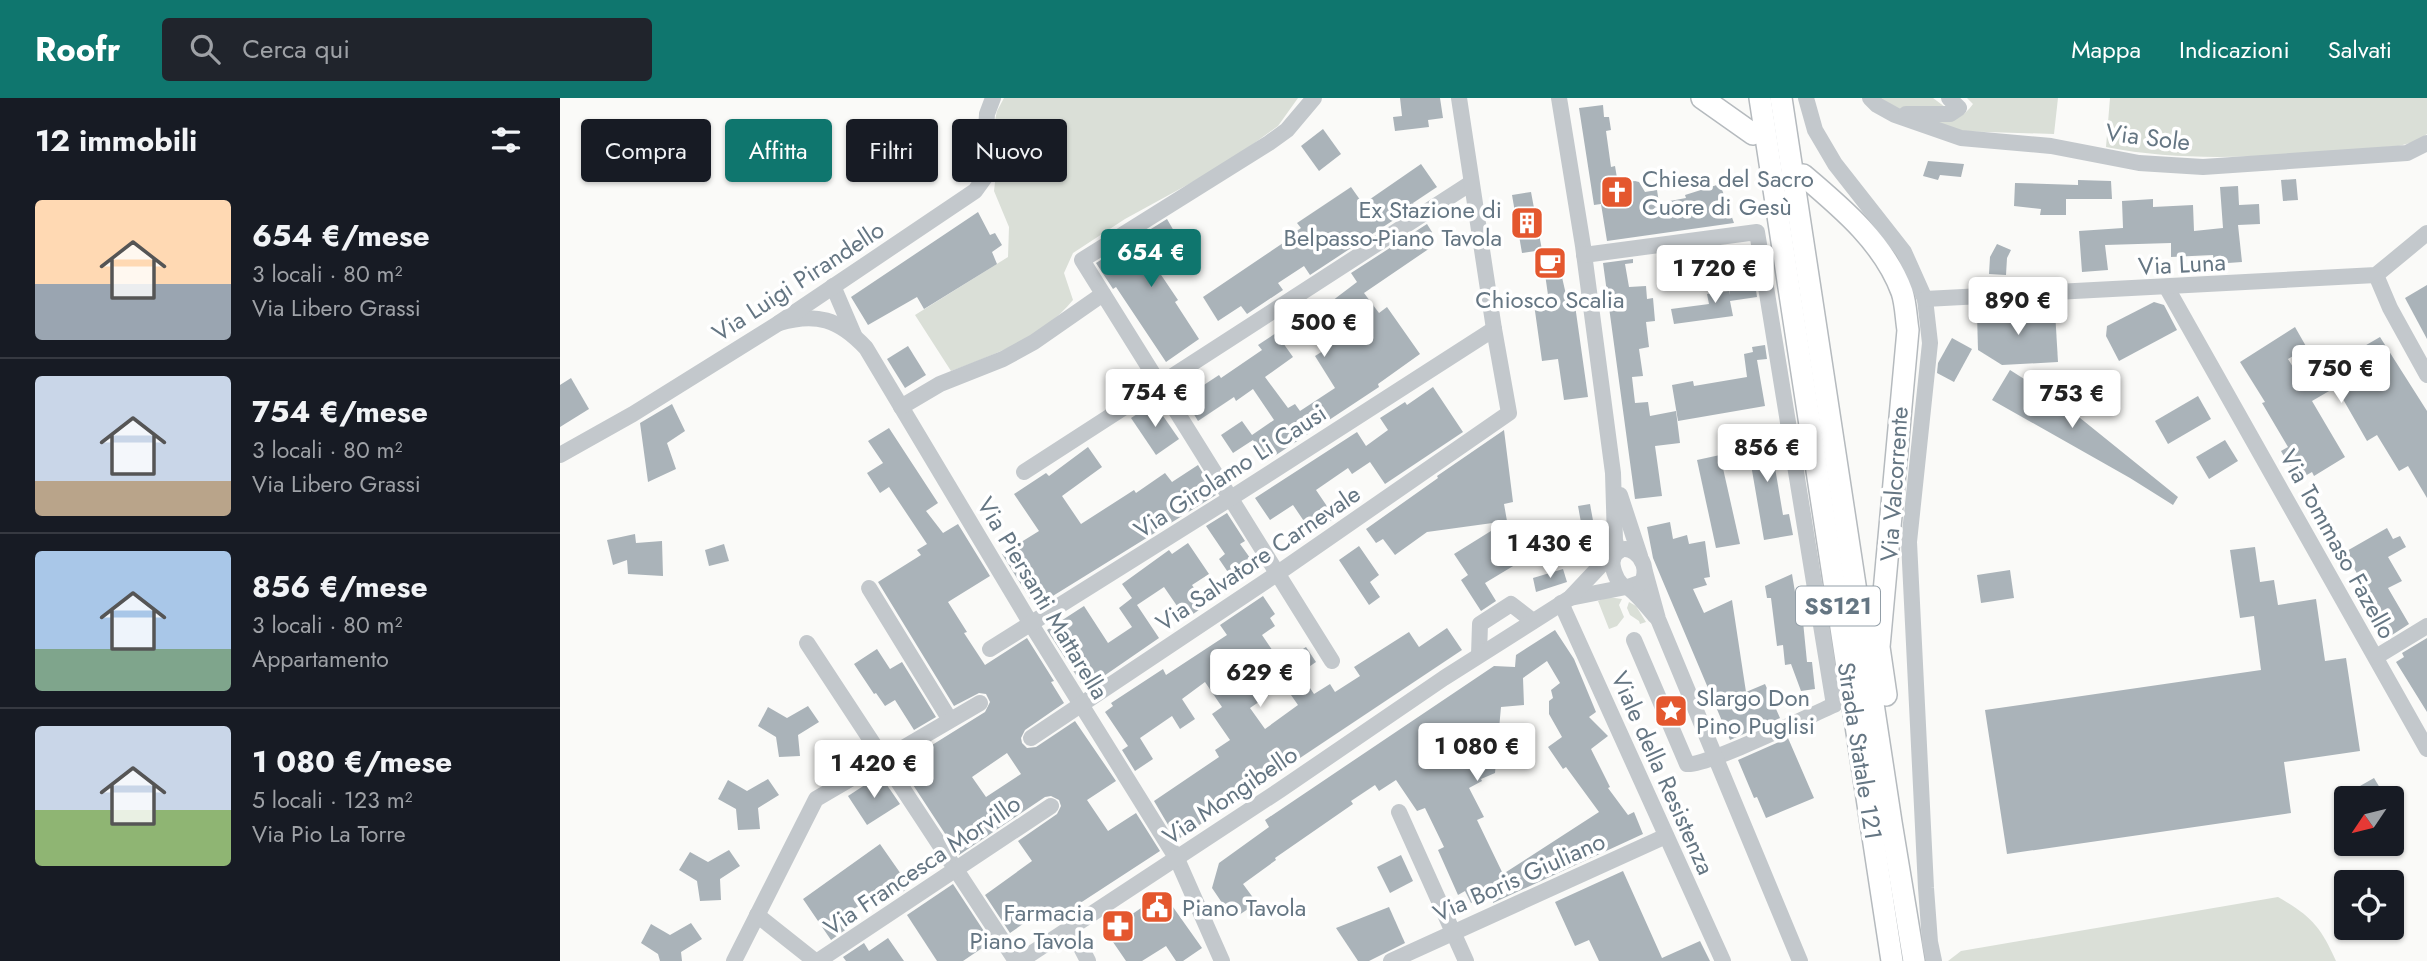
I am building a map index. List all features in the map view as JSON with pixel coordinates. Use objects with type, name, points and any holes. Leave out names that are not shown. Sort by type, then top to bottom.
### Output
[{"type":"main road","points":[[1702,98],[1753,134]]},
{"type":"main road","name":"Strada Statale 121","points":[[1760,98],[1892,961]]},
{"type":"main road","name":"Strada Statale 121","points":[[1782,98],[1914,961]]},
{"type":"main road","points":[[1804,175],[1836,202],[1866,233],[1887,261],[1903,294],[1908,330],[1879,647],[1898,778],[1891,822]]},
{"type":"street","name":"Via Luigi Pirandello","points":[[560,455],[634,414],[779,323],[975,191],[988,173],[987,114],[993,98]]},
{"type":"street","points":[[1314,98],[1287,130],[1269,144],[1082,260],[1332,661]]},
{"type":"street","points":[[1459,98],[1494,329]]},
{"type":"street","points":[[1559,98],[1584,254],[1613,472],[1613,566],[1618,581],[1658,619]]},
{"type":"street","name":"Via Valcorrente","points":[[1806,98],[1815,130],[1835,164],[1904,253],[1925,299],[1930,343],[1909,542],[1926,888],[1934,961]]},
{"type":"street","name":"Via Sole","points":[[1870,98],[1877,105],[1895,114],[1961,138],[2051,146],[2120,161],[2165,165],[2203,167],[2407,153],[2427,143]]},
{"type":"street","points":[[1895,114],[1950,114],[1959,108],[1950,98]]},
{"type":"street","points":[[1024,472],[1471,183]]},
{"type":"street","points":[[1584,254],[1757,232],[1834,705],[1716,757],[1694,765],[1687,764],[1634,640]]},
{"type":"street","points":[[2427,233],[2376,275],[2390,308],[2427,375]]},
{"type":"street","name":"Via Luna","points":[[1925,299],[2376,275]]},
{"type":"street","points":[[833,286],[854,335]]},
{"type":"street","name":"Via Tommaso Fazello","points":[[2168,288],[2427,749]]},
{"type":"street","points":[[901,407],[940,384],[1003,359],[1034,342],[1103,294]]},
{"type":"street","name":"Via Piersanti Mattarella","points":[[779,323],[800,317],[815,317],[845,328],[866,348],[1031,624],[1177,859],[1222,961]]},
{"type":"street","name":"Via Salvatore Carnevale","points":[[1031,737],[1278,573],[1509,413],[1494,329]]},
{"type":"street","name":"Via Girolamo Li Causi","points":[[990,649],[1494,329]]},
{"type":"street","points":[[1613,472],[1658,619],[1800,961]]},
{"type":"street","points":[[1566,600],[1602,564],[1615,555],[1629,549],[1640,556]]},
{"type":"street","points":[[1566,600],[1642,582],[1645,572]]},
{"type":"street","points":[[869,588],[950,720]]},
{"type":"street","name":"Via Mongibello","points":[[1018,961],[1177,859],[1479,655],[1566,600]]},
{"type":"street","name":"Viale della Resistenza","points":[[1566,600],[1666,836],[1723,961]]},
{"type":"street","points":[[1479,655],[1480,624],[1490,617],[1511,604],[1533,621]]},
{"type":"street","points":[[2376,657],[2427,626]]},
{"type":"street","points":[[807,643],[1018,961]]},
{"type":"street","points":[[734,961],[816,799],[980,702]]},
{"type":"street","name":"Via Francesca Morvillo","points":[[757,915],[817,961],[1051,806]]},
{"type":"street","points":[[1399,812],[1466,961]]},
{"type":"street","name":"Via Boris Giuliano","points":[[1391,961],[1666,836]]},
{"type":"street","points":[[1071,928],[1088,961]]},
{"type":"shaded area","points":[[1004,98],[1298,98],[1278,126],[1238,155],[1125,219],[1073,253],[1064,273],[1073,300],[1061,313],[1033,335],[951,371],[915,315],[1008,257],[1009,227],[994,191],[995,182],[1067,182],[1067,119],[995,119]]},
{"type":"shaded area","points":[[1880,98],[1933,98],[1945,107],[1897,108]]},
{"type":"shaded area","points":[[1967,98],[2058,98],[2054,134],[1955,131],[1917,119],[1955,119],[1973,104]]},
{"type":"shaded area","points":[[2110,98],[2427,98],[2427,134],[2417,141],[2399,146],[2289,154],[2215,157],[2142,153],[2106,147]]},
{"type":"shaded area","points":[[1608,597],[1622,599],[1619,605],[1624,617],[1617,626],[1609,629],[1598,601]]},
{"type":"shaded area","points":[[1629,602],[1636,606],[1646,622],[1640,624],[1630,615],[1627,608]]},
{"type":"shaded area","points":[[2278,897],[2314,923],[2336,961],[1948,961],[1961,951]]},
{"type":"building","points":[[1400,98],[1440,98],[1443,118],[1428,120],[1429,127],[1395,131],[1393,117],[1402,116]]},
{"type":"building","points":[[1603,105],[1604,117],[1609,117],[1611,130],[1606,131],[1611,167],[1615,166],[1618,184],[1635,181],[1639,182],[1645,192],[1657,190],[1659,203],[1686,198],[1685,195],[1720,184],[1734,223],[1607,241],[1601,204],[1594,205],[1579,108]]},
{"type":"building","points":[[1323,129],[1341,154],[1319,171],[1301,146]]},
{"type":"building","points":[[1928,161],[1964,164],[1961,177],[1940,175],[1938,180],[1923,176]]},
{"type":"building","points":[[1421,164],[1437,187],[1413,203],[1415,206],[1310,275],[1304,266],[1278,283],[1283,290],[1247,314],[1241,306],[1218,321],[1203,297],[1286,241],[1285,239],[1301,228],[1297,223],[1351,187],[1363,204]]},
{"type":"building","points":[[2296,179],[2298,200],[2283,201],[2281,180]]},
{"type":"building","points":[[2078,180],[2111,181],[2112,199],[2066,199],[2066,215],[2040,215],[2041,209],[2014,206],[2015,183],[2078,185]]},
{"type":"building","points":[[2238,186],[2239,205],[2259,204],[2260,224],[2238,225],[2242,262],[2214,264],[2213,255],[2171,257],[2171,243],[2105,245],[2108,270],[2082,272],[2079,231],[2123,228],[2122,201],[2153,199],[2153,207],[2193,205],[2194,231],[2223,228],[2220,187]]},
{"type":"building","name":"Ex Stazione di Belpasso-Piano Tavola","points":[[1531,192],[1542,250],[1522,253],[1512,195]]},
{"type":"building","points":[[978,212],[990,235],[995,233],[1002,245],[992,252],[997,264],[924,309],[917,297],[868,325],[851,297]]},
{"type":"building","points":[[1167,219],[1182,245],[1153,263],[1178,300],[1175,302],[1199,339],[1166,362],[1116,287],[1113,289],[1096,263]]},
{"type":"building","points":[[1427,224],[1432,232],[1433,246],[1364,293],[1379,313],[1387,307],[1420,354],[1378,384],[1379,387],[1267,461],[1253,440],[1233,453],[1221,435],[1242,421],[1252,435],[1274,420],[1253,389],[1236,401],[1234,397],[1198,421],[1184,398],[1219,375],[1221,378],[1262,350],[1258,345],[1276,333],[1293,357],[1265,377],[1288,408],[1295,404],[1300,411],[1335,388],[1315,356],[1331,346],[1314,323],[1333,310],[1328,304],[1357,282],[1351,273]]},
{"type":"building","points":[[1997,244],[2011,250],[2007,258],[2006,275],[1989,274],[1990,257]]},
{"type":"building","points":[[1556,251],[1567,299],[1574,298],[1588,397],[1564,400],[1558,359],[1542,361],[1534,304],[1549,302],[1542,253]]},
{"type":"building","points":[[1633,259],[1633,263],[1625,264],[1629,287],[1646,286],[1647,299],[1653,298],[1655,321],[1646,322],[1649,347],[1639,349],[1643,376],[1632,377],[1635,403],[1648,402],[1650,416],[1676,411],[1680,443],[1655,446],[1662,496],[1635,499],[1603,263]]},
{"type":"building","points":[[1755,283],[1757,297],[1730,301],[1733,316],[1674,324],[1671,309],[1709,304],[1707,294],[1729,291],[1730,295],[1729,287]]},
{"type":"building","points":[[2427,285],[2427,339],[2405,298]]},
{"type":"building","points":[[2154,302],[2164,305],[2177,330],[2119,361],[2106,336],[2107,326]]},
{"type":"building","points":[[2055,311],[2058,362],[2002,365],[1978,350],[1977,314]]},
{"type":"building","points":[[2295,327],[2307,348],[2288,359],[2301,380],[2306,380],[2380,337],[2427,411],[2427,498],[2408,466],[2399,471],[2377,435],[2367,441],[2336,387],[2312,401],[2345,457],[2314,476],[2312,472],[2298,480],[2281,451],[2288,447],[2262,403],[2265,402],[2240,362]]},
{"type":"building","points":[[1952,338],[1972,349],[1954,382],[1937,373],[1938,363]]},
{"type":"building","points":[[1765,345],[1767,359],[1757,360],[1765,406],[1678,421],[1672,385],[1693,381],[1694,386],[1747,377],[1744,354],[1753,352],[1752,347]]},
{"type":"building","points":[[908,346],[926,375],[905,388],[887,359]]},
{"type":"building","points":[[2010,370],[2059,401],[2178,497],[2173,505],[1992,400]]},
{"type":"building","points":[[571,378],[589,409],[560,427],[560,385]]},
{"type":"building","points":[[1433,387],[1463,432],[1385,484],[1370,462],[1352,474],[1348,468],[1316,490],[1335,518],[1312,533],[1293,505],[1270,520],[1255,498],[1357,432],[1366,446],[1388,430],[1380,418],[1405,402],[1407,405]]},
{"type":"building","points":[[2198,396],[2211,419],[2168,444],[2155,421]]},
{"type":"building","points":[[1154,403],[1179,439],[1156,455],[1131,418]]},
{"type":"building","points":[[672,404],[685,431],[667,443],[676,469],[648,482],[640,423]]},
{"type":"building","points":[[889,428],[938,503],[926,511],[943,533],[958,524],[990,576],[948,602],[985,665],[1027,638],[1054,681],[1051,682],[1064,703],[1025,730],[1022,743],[1027,748],[1036,747],[1075,721],[1116,781],[1087,800],[1108,831],[1136,813],[1160,851],[1048,924],[1040,912],[1010,933],[985,895],[1032,861],[1018,841],[1057,814],[1061,806],[1059,800],[1051,796],[1045,797],[959,855],[900,765],[985,712],[990,702],[986,694],[979,693],[954,706],[878,582],[921,555],[917,550],[927,544],[889,487],[880,493],[867,473],[883,463],[868,441]],"holes":[[[1007,753],[1021,774],[986,797],[972,777]]]},
{"type":"building","points":[[1772,429],[1776,450],[1772,450],[1783,515],[1789,514],[1793,535],[1764,540],[1749,453],[1744,453],[1741,434]]},
{"type":"building","points":[[1504,430],[1513,502],[1504,504],[1507,521],[1427,532],[1395,555],[1383,539],[1376,543],[1366,529]]},
{"type":"building","points":[[2225,440],[2238,461],[2209,479],[2196,457]]},
{"type":"building","points":[[1088,447],[1102,467],[1062,496],[1081,524],[1165,473],[1172,482],[1198,465],[1216,495],[1035,607],[1002,554],[1039,531],[1014,494],[1046,473],[1049,476]]},
{"type":"building","points":[[1720,455],[1740,544],[1716,548],[1697,460]]},
{"type":"building","points":[[1590,504],[1594,526],[1582,528],[1578,506]]},
{"type":"building","points":[[1227,513],[1245,541],[1240,544],[1258,569],[1236,584],[1219,559],[1225,554],[1206,526]]},
{"type":"building","points":[[1507,521],[1509,542],[1535,538],[1538,551],[1485,583],[1496,601],[1481,611],[1461,580],[1468,575],[1454,554]]},
{"type":"building","points":[[1670,522],[1673,539],[1687,535],[1689,544],[1705,541],[1710,577],[1704,578],[1707,585],[1693,589],[1704,613],[1732,600],[1746,692],[1765,684],[1780,718],[1730,740],[1653,558],[1647,527]]},
{"type":"building","points":[[2387,528],[2393,539],[2400,536],[2406,547],[2388,557],[2402,581],[2388,588],[2409,624],[2392,635],[2391,633],[2383,637],[2370,616],[2378,611],[2345,552]]},
{"type":"building","points":[[635,534],[636,543],[662,541],[663,576],[628,574],[627,560],[613,565],[607,540]]},
{"type":"building","points":[[1188,543],[1209,574],[1192,585],[1206,605],[1186,619],[1164,587],[1137,605],[1159,638],[1085,689],[1047,630],[1084,606],[1108,643],[1132,627],[1119,608],[1132,598],[1122,584],[1169,550],[1172,554]]},
{"type":"building","points":[[724,544],[729,561],[709,566],[705,550]]},
{"type":"building","points":[[1359,546],[1379,575],[1370,582],[1380,597],[1369,605],[1339,560]]},
{"type":"building","points":[[2255,547],[2260,582],[2274,580],[2278,605],[2316,599],[2325,661],[2346,658],[2360,751],[2284,762],[2291,813],[2007,854],[1985,710],[2261,670],[2254,616],[2240,618],[2230,550]]},
{"type":"building","points":[[1563,569],[1567,582],[1536,592],[1533,578]]},
{"type":"building","points":[[2010,570],[2014,598],[1981,603],[1977,575]]},
{"type":"building","points":[[1792,574],[1795,592],[1800,591],[1807,662],[1812,662],[1815,689],[1801,691],[1791,664],[1785,665],[1783,645],[1777,646],[1771,598],[1767,598],[1765,586]]},
{"type":"building","points":[[1263,596],[1275,614],[1270,618],[1275,626],[1262,635],[1281,663],[1306,647],[1316,662],[1300,673],[1314,694],[1330,684],[1335,692],[1360,676],[1354,667],[1409,632],[1419,647],[1447,628],[1462,650],[1177,840],[1154,801],[1219,757],[1215,750],[1230,740],[1212,714],[1222,707],[1205,682],[1182,699],[1195,719],[1180,729],[1172,716],[1140,738],[1153,759],[1135,771],[1122,750],[1128,746],[1105,712],[1113,706],[1111,703],[1163,669],[1166,675],[1227,635],[1220,625]],"holes":[[[1284,685],[1298,705],[1265,729],[1250,708]]]},
{"type":"building","points":[[1555,630],[1574,659],[1596,712],[1589,717],[1608,736],[1591,749],[1610,787],[1608,788],[1628,815],[1634,812],[1643,834],[1493,903],[1493,893],[1471,903],[1465,891],[1458,895],[1438,850],[1444,847],[1425,808],[1417,811],[1396,780],[1379,791],[1375,785],[1351,801],[1353,804],[1275,858],[1276,860],[1243,884],[1257,903],[1233,919],[1212,888],[1219,863],[1269,827],[1265,820],[1494,666],[1515,667],[1516,655]],"holes":[[[1547,661],[1560,683],[1551,690],[1553,698],[1549,701],[1549,714],[1562,737],[1548,747],[1599,812],[1503,874],[1477,820],[1484,817],[1469,788],[1495,773],[1501,707],[1524,705],[1523,678]]]},
{"type":"building","points":[[2427,638],[2427,712],[2396,662],[2404,657],[2402,653]]},
{"type":"building","points":[[877,649],[890,669],[902,662],[936,717],[914,730],[895,700],[885,706],[876,693],[874,694],[854,664]]},
{"type":"building","points":[[808,706],[819,722],[798,735],[800,756],[779,757],[776,737],[758,726],[768,707],[787,718]]},
{"type":"building","points":[[1788,738],[1814,798],[1766,818],[1757,797],[1754,798],[1738,760]]},
{"type":"building","points":[[880,775],[900,804],[867,825],[848,796]]},
{"type":"building","points":[[2374,778],[2379,786],[2360,786]]},
{"type":"building","points":[[768,779],[779,795],[758,808],[760,829],[738,830],[736,809],[718,799],[728,780],[747,791]]},
{"type":"building","points":[[880,844],[910,887],[885,903],[875,895],[851,911],[858,921],[831,940],[803,899]]},
{"type":"building","points":[[729,850],[740,866],[720,879],[721,900],[700,901],[697,881],[679,870],[690,852],[708,862]]},
{"type":"building","points":[[1401,855],[1413,881],[1390,893],[1377,867]]},
{"type":"building","points":[[1623,871],[1662,958],[1700,941],[1710,961],[1599,961],[1589,940],[1575,946],[1555,902]]},
{"type":"building","points":[[953,884],[991,942],[963,961],[937,961],[907,915]]},
{"type":"building","points":[[1163,893],[1202,948],[1183,961],[1176,961],[1166,946],[1142,961],[1126,961],[1102,926],[1124,911],[1128,917]]},
{"type":"building","points":[[1389,907],[1405,943],[1369,961],[1358,961],[1336,928]]},
{"type":"building","points":[[691,923],[702,939],[681,952],[682,961],[660,961],[658,954],[641,943],[651,924],[670,935]]},
{"type":"building","points":[[888,938],[904,961],[846,961],[843,957],[864,943],[869,951]]},
{"type":"place","name":"Chiesa del Sacro Cuore di Gesù","points":[[1617,192]]},
{"type":"place","name":"Ex Stazione di Belpasso-Piano Tavola","points":[[1527,223]]},
{"type":"place","name":"Chiosco Scalia","points":[[1550,263]]},
{"type":"place","name":"Slargo Don Pino Puglisi","points":[[1671,711]]},
{"type":"place","name":"Piano Tavola","points":[[1157,907]]},
{"type":"place","name":"Farmacia Piano Tavola","points":[[1118,926]]}]
